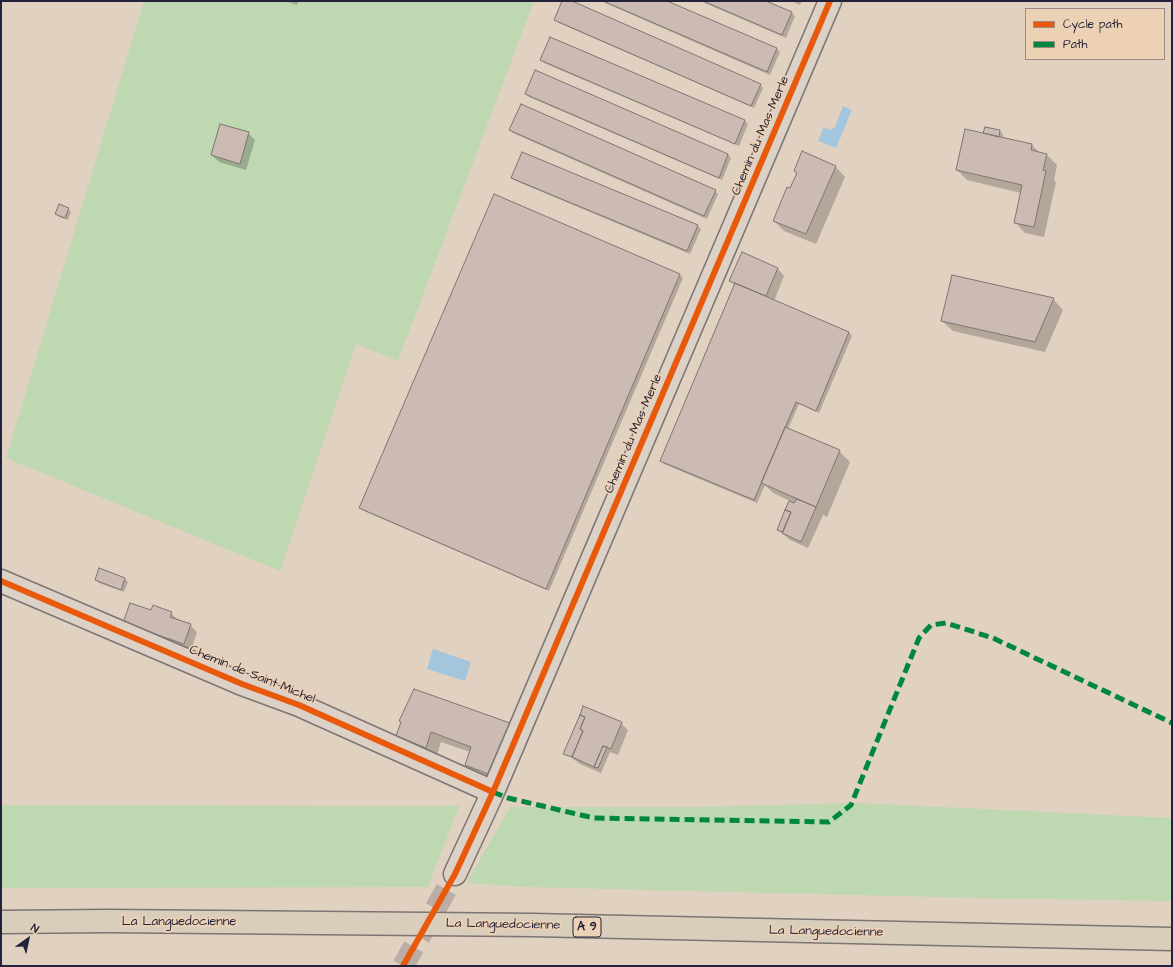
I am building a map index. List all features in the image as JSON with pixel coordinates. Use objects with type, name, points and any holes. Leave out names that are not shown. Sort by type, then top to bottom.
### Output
[{"type":"highway","name":"La Languedocienne","points":[[1,922],[109,921],[533,925],[1172,939]]},
{"type":"street","name":"Chemin du Mas Merle","points":[[455,874],[493,792],[830,1]]},
{"type":"street","name":"Chemin de Saint-Michel","points":[[1,581],[242,684],[299,705],[493,792]]},
{"type":"green space","points":[[144,1],[534,1],[398,361],[356,344],[280,571],[6,458]]},
{"type":"green space","points":[[856,803],[1172,818],[1172,901],[527,887],[467,883],[510,807],[693,807]]},
{"type":"green space","points":[[1,805],[459,806],[428,887],[1,888]]},
{"type":"water","points":[[843,106],[852,110],[836,148],[818,141],[824,127],[830,130],[835,127]]},
{"type":"water","points":[[433,649],[471,662],[465,681],[427,669]]},
{"type":"building","points":[[562,1],[572,1],[761,84],[751,106],[554,20]]},
{"type":"building","points":[[603,1],[667,1],[777,48],[767,72]]},
{"type":"building","points":[[703,1],[766,1],[792,12],[782,35]]},
{"type":"building","points":[[550,37],[745,120],[735,144],[540,60]]},
{"type":"building","points":[[535,70],[728,154],[719,178],[525,94]]},
{"type":"building","points":[[521,104],[716,190],[704,216],[509,130]]},
{"type":"building","points":[[220,124],[249,132],[240,164],[211,155]]},
{"type":"building","points":[[985,127],[1000,130],[999,137],[983,133]]},
{"type":"building","points":[[965,129],[1032,144],[1031,150],[1047,154],[1043,170],[1046,171],[1034,227],[1014,223],[1022,185],[956,170]]},
{"type":"building","points":[[802,151],[836,166],[806,234],[773,221],[787,187],[790,188],[797,173],[794,171]]},
{"type":"building","points":[[522,152],[698,225],[687,251],[511,178]]},
{"type":"building","points":[[494,194],[680,274],[546,589],[359,508]]},
{"type":"building","points":[[59,204],[69,208],[65,218],[55,214]]},
{"type":"building","points":[[742,252],[778,268],[766,296],[729,281]]},
{"type":"building","points":[[952,275],[1054,298],[1035,342],[941,321]]},
{"type":"building","points":[[735,283],[849,332],[816,411],[796,402],[754,500],[660,461]]},
{"type":"building","points":[[785,427],[840,450],[816,507],[761,483]]},
{"type":"building","points":[[797,499],[816,507],[801,542],[782,533],[791,512],[785,510],[789,501],[794,503]]},
{"type":"building","points":[[785,510],[791,512],[783,532],[777,530]]},
{"type":"building","points":[[99,568],[125,578],[121,590],[95,580]]},
{"type":"building","points":[[130,603],[151,610],[153,605],[172,612],[170,617],[191,624],[184,644],[123,623]]},
{"type":"building","points":[[414,689],[510,723],[488,774],[465,765],[471,747],[431,732],[426,748],[396,736],[401,722],[399,721]]},
{"type":"building","points":[[583,706],[622,722],[611,749],[603,746],[594,767],[572,757],[583,731],[580,729],[585,717],[580,715]]},
{"type":"building","points":[[580,715],[585,717],[580,729],[583,731],[572,757],[563,754]]},
{"type":"building","points":[[603,746],[607,747],[598,768],[594,767]]},
{"type":"tunnel","points":[[403,966],[455,874]]},
{"type":"marked path","points":[[493,792],[508,798],[594,818],[829,822],[851,805],[919,638],[931,625],[946,623],[993,638],[1172,723]]},
{"type":"cycle path","points":[[403,966],[455,874],[493,792],[830,1]]},
{"type":"cycle path","points":[[1,581],[242,684],[299,705],[493,792]]}]
